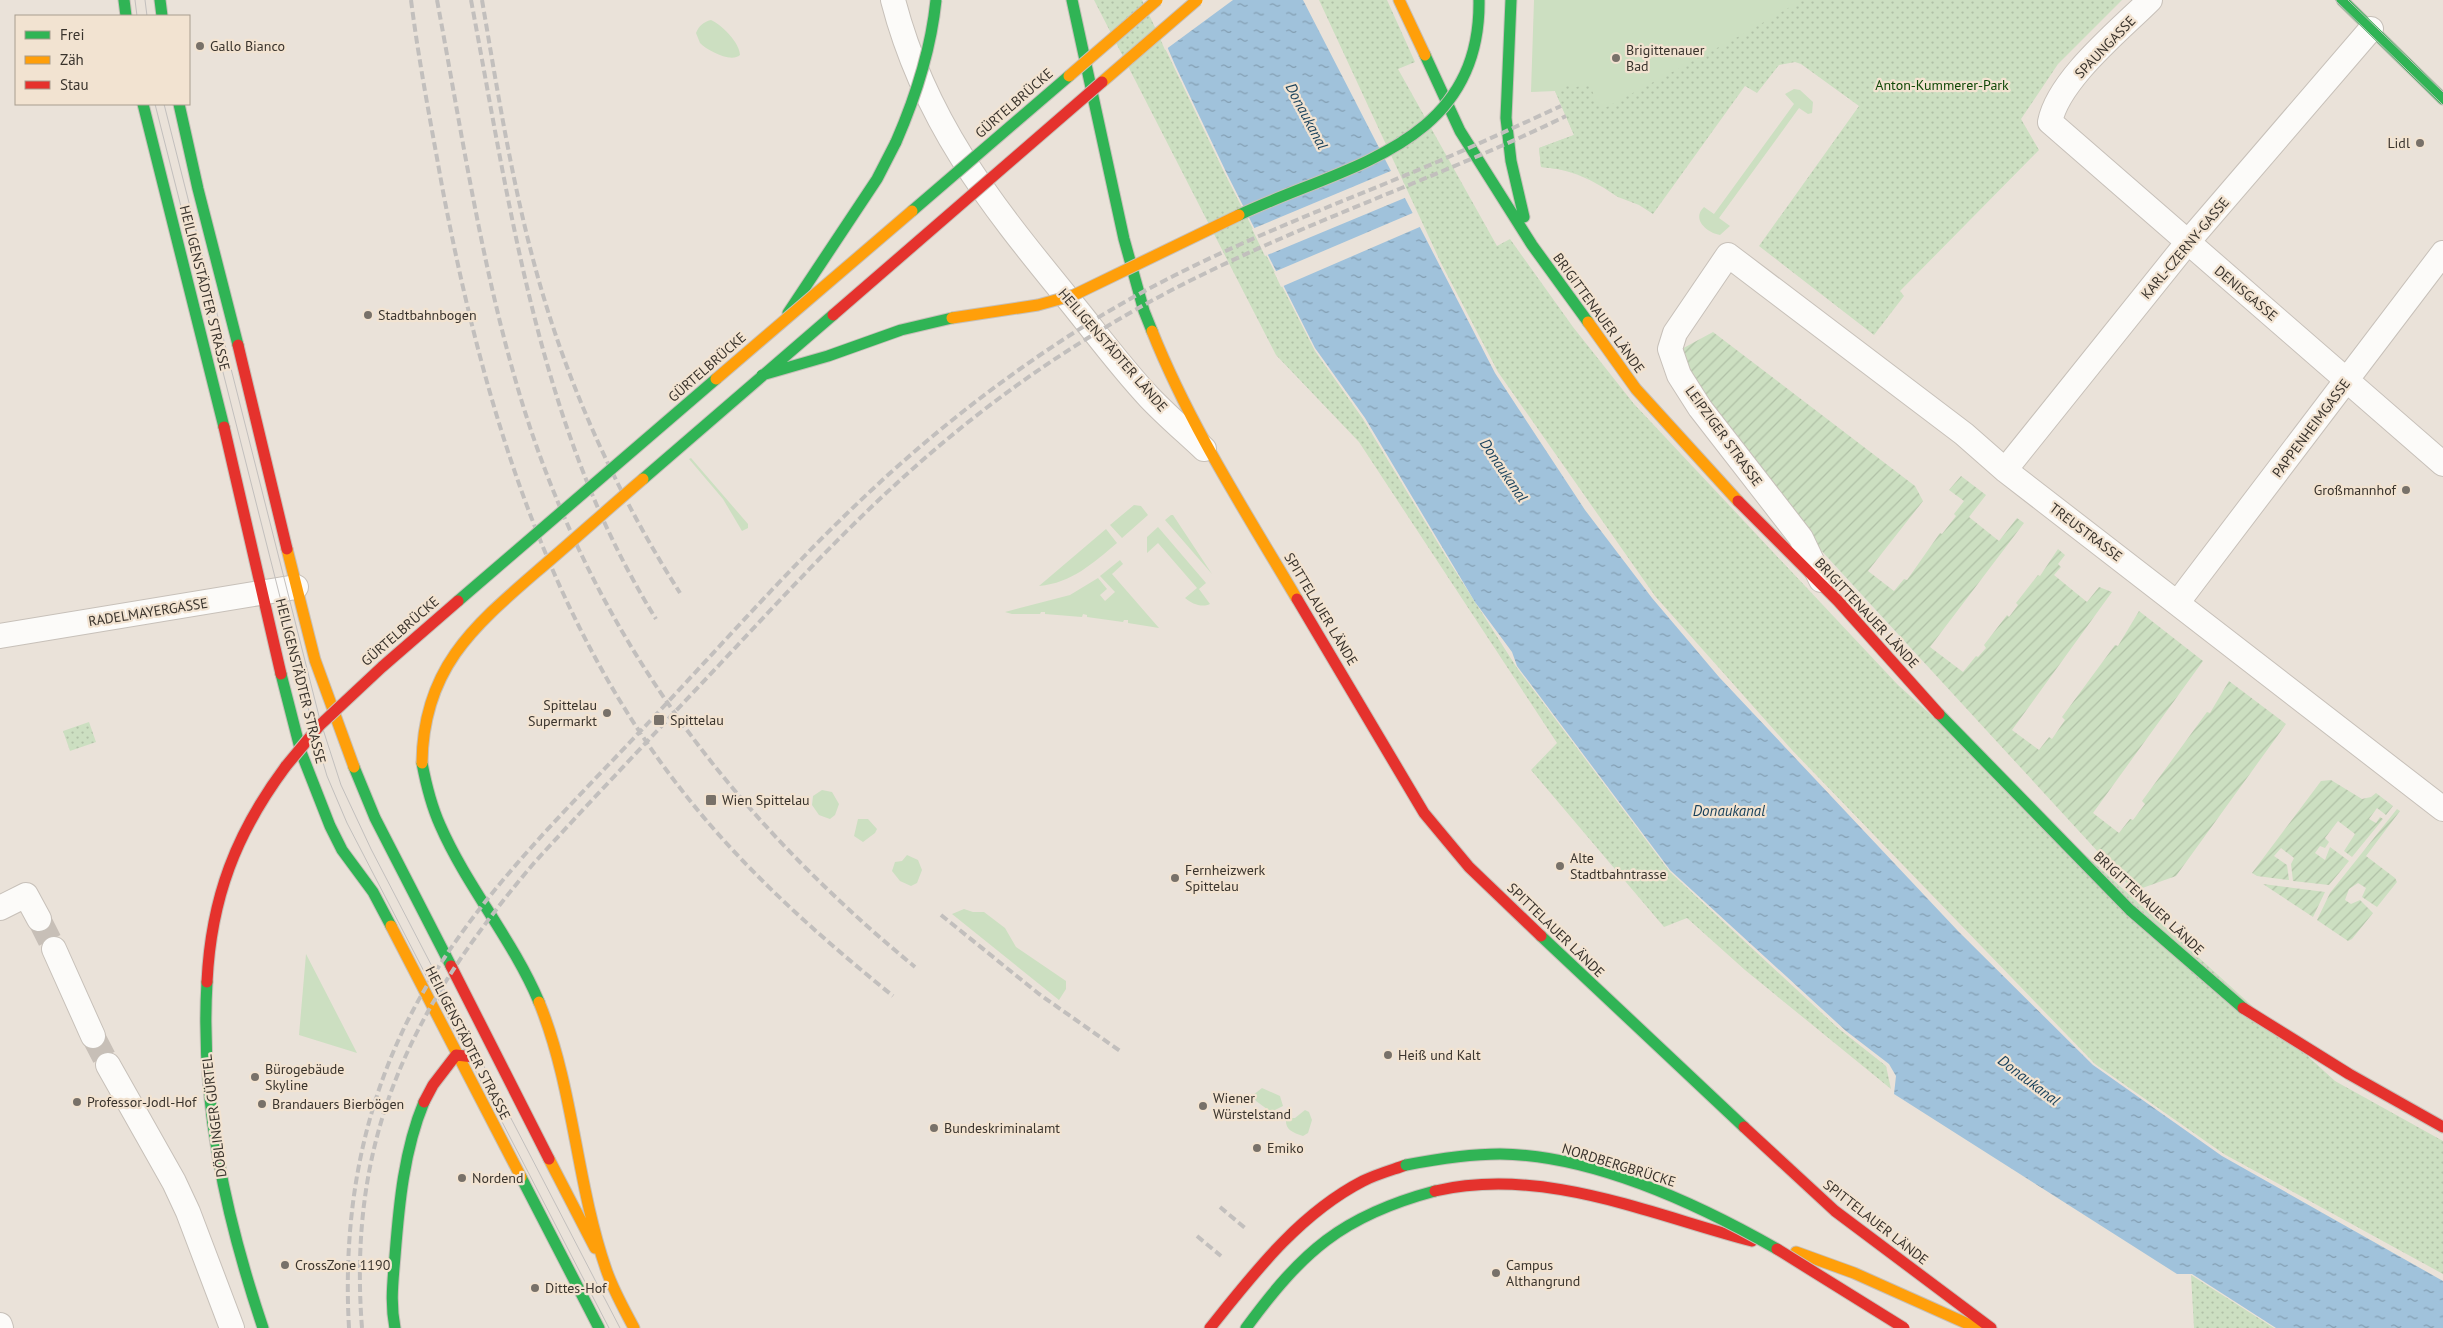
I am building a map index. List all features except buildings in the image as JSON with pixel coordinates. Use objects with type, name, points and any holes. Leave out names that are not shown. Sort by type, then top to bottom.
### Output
[{"type":"main road","points":[[124,0],[126,15]]},
{"type":"main road","points":[[160,0],[162,15]]},
{"type":"main road","points":[[782,322],[877,179],[896,142],[914,102],[925,61],[936,0]]},
{"type":"main road","name":"HEILIGENSTÄDTER LÄNDE","points":[[1072,0],[1124,239],[1144,311],[1173,383],[1213,457]]},
{"type":"main road","name":"GÜRTELBRÜCKE","points":[[286,766],[320,725],[382,667],[1157,0]]},
{"type":"main road","points":[[605,1268],[551,1033],[534,990],[506,939],[460,867],[440,828],[425,784],[422,763],[423,730],[429,702],[445,666],[466,636],[512,590],[1197,0]]},
{"type":"main road","name":"BRIGITTENAUER LÄNDE","points":[[1399,0],[1460,131],[1532,245],[1636,389],[1733,496],[1825,588],[1943,718],[2117,896],[2231,998],[2349,1074],[2443,1127]]},
{"type":"main road","points":[[762,375],[828,356],[893,332],[925,323],[1019,310],[1073,295],[1229,219],[1393,148],[1432,121],[1450,101],[1464,80],[1474,55],[1478,33],[1479,0]]},
{"type":"main road","points":[[1511,0],[1506,104],[1508,147],[1516,191],[1532,245]]},
{"type":"main road","points":[[2342,0],[2443,99]]},
{"type":"main road","name":"HEILIGENSTÄDTER STRASSE","points":[[144,105],[295,728],[320,803],[342,850],[373,892],[456,1056],[599,1328]]},
{"type":"main road","name":"HEILIGENSTÄDTER STRASSE","points":[[179,105],[198,189],[253,402],[269,480],[315,660],[362,789],[497,1060],[634,1328]]},
{"type":"main road","name":"SPITTELAUER LÄNDE","points":[[1213,457],[1424,812],[1469,867],[1619,1011],[1835,1211],[1991,1328]]},
{"type":"main road","name":"DÖBLINGER GÜRTEL","points":[[262,1328],[236,1244],[220,1178],[208,1088],[206,1004],[212,936],[225,879],[238,844],[249,822],[286,766]]},
{"type":"main road","points":[[395,1328],[391,1307],[406,1161],[414,1131],[431,1088],[456,1056],[497,1060]]},
{"type":"main road","name":"NORDBERGBRÜCKE","points":[[1212,1327],[1246,1282],[1280,1244],[1314,1213],[1361,1182],[1406,1165],[1440,1158],[1502,1154],[1563,1162],[1677,1197],[1756,1236],[1802,1262],[1904,1328]]},
{"type":"main road","points":[[1246,1328],[1298,1264],[1319,1244],[1356,1219],[1405,1197],[1458,1186],[1529,1185],[1587,1194],[1799,1253],[1854,1273],[1977,1328]]},
{"type":"street","name":"HEILIGENSTÄDTER LÄNDE","points":[[893,0],[910,55],[933,109],[959,155],[990,202],[1149,397],[1213,457]]},
{"type":"street","name":"SPAUNGASSE","points":[[2050,122],[2053,108],[2076,74],[2150,0]]},
{"type":"street","name":"KARL-CZERNY-GASSE","points":[[2005,470],[2187,243],[2371,29]]},
{"type":"street","name":"DENISGASSE","points":[[2050,122],[2443,464]]},
{"type":"street","name":"PAPPENHEIMGASSE","points":[[2178,602],[2443,253]]},
{"type":"street","name":"TREUSTRASSE","points":[[1728,256],[1956,428],[2005,470],[2178,602],[2443,809]]},
{"type":"street","name":"LEIPZIGER STRASSE","points":[[1728,256],[1675,333],[1670,349],[1679,375],[1700,408],[1801,538],[1825,588]]},
{"type":"street","name":"RADELMAYERGASSE","points":[[0,636],[296,587]]},
{"type":"street","points":[[0,908],[26,895],[39,919]]},
{"type":"street","points":[[54,948],[93,1036]]},
{"type":"street","points":[[108,1065],[174,1182],[188,1212],[232,1328]]},
{"type":"green space","points":[[1094,0],[1142,0],[1225,174],[1315,351],[1363,419],[1447,558],[1517,668],[1670,872],[1838,1028],[1886,1066],[1891,1089],[1745,970],[1687,918],[1664,927],[1531,770],[1557,743],[1359,442],[1276,355]]},
{"type":"green space","points":[[1319,0],[1387,0],[1415,62],[1398,69],[1497,246],[1510,239],[1573,327],[1634,404],[1898,685],[2335,1081],[2443,1141],[2443,1274],[2224,1154],[2095,1064],[1792,750],[1655,596],[1498,372],[1441,263]]},
{"type":"green space","points":[[1534,0],[1873,0],[1806,24],[1618,197],[1582,176],[1563,170],[1541,167],[1539,148],[1574,135],[1555,91],[1531,92]]},
{"type":"green space","name":"Anton-Kummerer-Park","points":[[1802,0],[2122,0],[2058,64],[2021,119],[2039,150],[1900,291],[1904,296],[1874,335],[1759,246],[1859,106],[1801,64],[1795,62],[1779,65],[1757,93],[1745,86],[1653,214],[1639,205],[1618,197],[1592,179],[1567,170],[1541,167],[1539,148],[1574,135],[1555,91],[1568,84],[1572,89],[1588,82],[1601,110],[1745,33]]},
{"type":"green space","points":[[711,20],[720,25],[729,34],[737,45],[740,55],[731,58],[725,57],[700,43],[696,33],[700,26]]},
{"type":"green space","points":[[1794,89],[1800,90],[1813,102],[1812,113],[1808,114],[1799,108],[1719,218],[1730,226],[1720,235],[1715,234],[1702,225],[1699,216],[1700,212],[1704,207],[1714,214],[1794,104],[1785,94]]},
{"type":"green space","points":[[1713,332],[1915,486],[1923,501],[1868,571],[1894,591],[1904,579],[1907,580],[1940,533],[1942,534],[1956,516],[1954,514],[1964,501],[1949,490],[1961,476],[1986,495],[1969,517],[1999,541],[2017,518],[2024,523],[1930,647],[1963,672],[1976,656],[1978,657],[1986,648],[1984,645],[2007,615],[2009,617],[2018,605],[2016,603],[2038,575],[2040,576],[2058,549],[2065,555],[2058,564],[2061,567],[2054,575],[2087,602],[2099,587],[2112,592],[2012,730],[2039,750],[2049,737],[2052,739],[2065,720],[2062,717],[2115,645],[2118,646],[2139,611],[2203,661],[2093,813],[2119,833],[2130,819],[2133,820],[2145,804],[2142,801],[2207,712],[2210,713],[2229,681],[2286,724],[2176,876],[2134,891],[1796,523],[1705,405],[1678,351]]},
{"type":"green space","points":[[691,458],[748,524],[748,528],[742,531],[723,499],[689,459]]},
{"type":"green space","points":[[1134,505],[1141,506],[1148,515],[1122,538],[1110,525]]},
{"type":"green space","points":[[1173,515],[1212,574],[1165,520]]},
{"type":"green space","points":[[1158,527],[1206,583],[1199,589],[1210,604],[1204,606],[1197,605],[1185,598],[1197,588],[1158,543],[1147,553],[1147,537]]},
{"type":"green space","points":[[1106,529],[1117,543],[1090,565],[1072,576],[1062,581],[1039,586]]},
{"type":"green space","points":[[1120,560],[1123,564],[1112,574],[1159,628],[1128,623],[1128,620],[1123,622],[1087,617],[1087,615],[1083,614],[1082,617],[1045,614],[1045,612],[1040,614],[1012,614],[1005,612],[1070,595],[1098,578],[1107,589],[1100,595],[1105,601],[1115,592],[1100,576]]},
{"type":"green space","points":[[89,722],[96,742],[70,751],[63,731]]},
{"type":"green space","points":[[2331,780],[2362,799],[2371,797],[2376,793],[2393,806],[2386,815],[2377,808],[2369,819],[2376,823],[2380,817],[2383,819],[2352,857],[2344,851],[2355,834],[2338,821],[2325,838],[2329,842],[2325,848],[2320,846],[2315,853],[2325,860],[2330,847],[2349,861],[2329,885],[2293,881],[2291,864],[2294,858],[2281,848],[2274,856],[2287,865],[2289,880],[2257,876],[2252,873],[2321,781]]},
{"type":"green space","points":[[822,790],[832,792],[839,804],[835,815],[830,819],[819,815],[812,805],[813,796]]},
{"type":"green space","points":[[2397,809],[2400,811],[2366,856],[2395,878],[2397,882],[2377,907],[2362,897],[2366,888],[2358,883],[2349,889],[2345,900],[2351,904],[2360,900],[2373,913],[2352,939],[2348,941],[2317,920],[2330,893]]},
{"type":"green space","points":[[858,819],[868,819],[877,829],[875,833],[863,842],[854,836]]},
{"type":"green space","points":[[907,855],[918,860],[922,870],[917,883],[911,886],[900,881],[892,871],[895,862],[902,861]]},
{"type":"green space","points":[[2263,884],[2325,892],[2313,917]]},
{"type":"green space","points":[[964,909],[973,912],[984,912],[1005,928],[1016,947],[1066,981],[1066,989],[1059,1000],[952,914]]},
{"type":"green space","points":[[306,954],[357,1053],[299,1035]]},
{"type":"green space","points":[[1262,1088],[1280,1096],[1283,1106],[1271,1112],[1256,1101],[1253,1095]]},
{"type":"green space","points":[[1305,1110],[1309,1112],[1312,1120],[1308,1133],[1303,1136],[1288,1128],[1286,1118],[1295,1118]]},
{"type":"green space","points":[[2191,1275],[2274,1328],[2194,1328]]},
{"type":"water","name":"Donaukanal","points":[[1147,0],[1303,0],[1495,373],[1585,510],[1652,598],[1719,677],[1958,931],[2093,1065],[2222,1156],[2443,1281],[2443,1328],[2276,1328],[2192,1274],[2177,1274],[1894,1094],[1896,1076],[1889,1064],[1846,1031],[1670,870],[1517,666],[1512,652],[1475,602],[1365,418],[1315,348],[1227,174],[1175,65]]},
{"type":"pier","points":[[1144,0],[1233,0],[1165,50]]},
{"type":"pier","points":[[1393,170],[1407,197],[1265,256],[1252,229]]},
{"type":"pier","points":[[1415,212],[1422,226],[1281,287],[1274,272]]},
{"type":"tunnel","points":[[39,919],[54,949]]},
{"type":"tunnel","points":[[93,1036],[108,1065]]},
{"type":"tram line","points":[[135,0],[137,15]]},
{"type":"tram line","points":[[145,0],[147,15]]},
{"type":"tram line","points":[[2335,0],[2443,105]]},
{"type":"tram line","points":[[2348,0],[2443,92]]},
{"type":"tram line","points":[[155,105],[327,776],[347,823],[609,1328]]},
{"type":"tram line","points":[[164,105],[320,720],[341,785],[371,849],[620,1328]]},
{"type":"railway","points":[[411,0],[421,70],[442,186],[458,266],[477,345],[499,424],[525,502],[556,577],[591,651],[633,721],[703,817],[780,898],[835,948],[893,996]]},
{"type":"railway","points":[[437,0],[472,192],[503,335],[516,382],[545,470],[581,553],[622,632],[670,706],[723,776],[782,843],[846,907],[915,967]]},
{"type":"railway","points":[[471,0],[500,160],[517,240],[535,319],[557,397],[584,474],[616,548],[656,619]]},
{"type":"railway","points":[[482,0],[518,198],[534,263],[561,350],[594,434],[613,475],[656,554],[680,593]]},
{"type":"railway","points":[[349,1328],[348,1289],[352,1211],[365,1136],[389,1062],[405,1026],[429,983],[455,942],[516,865],[771,590],[865,496],[947,424],[1024,366],[1104,314],[1216,255],[1430,165],[1561,106]]},
{"type":"railway","points":[[362,1328],[360,1259],[365,1194],[378,1134],[397,1077],[422,1023],[454,969],[491,916],[534,863],[835,543],[907,474],[980,413],[1031,375],[1111,324],[1165,293],[1221,265],[1452,167],[1566,116]]},
{"type":"railway","points":[[941,915],[1039,994],[1120,1051]]},
{"type":"railway","points":[[1220,1207],[1245,1228]]},
{"type":"railway","points":[[1197,1236],[1221,1256]]},
{"type":"traffic: fast","points":[[124,0],[126,15]]},
{"type":"traffic: fast","points":[[160,0],[162,15]]},
{"type":"traffic: fast","points":[[896,142],[922,72],[934,19],[936,0]]},
{"type":"traffic: fast","points":[[1072,0],[1124,239],[1144,311],[1152,331]]},
{"type":"traffic: fast","points":[[1239,215],[1362,164],[1399,144],[1432,119],[1457,89],[1474,49],[1479,0]]},
{"type":"traffic: fast","points":[[1511,0],[1506,118],[1511,161],[1524,217]]},
{"type":"traffic: fast","points":[[2342,0],[2443,99]]},
{"type":"traffic: fast","points":[[1425,55],[1460,131],[1532,245],[1588,322]]},
{"type":"traffic: fast","points":[[912,211],[1069,76]]},
{"type":"traffic: fast","points":[[143,105],[224,427]]},
{"type":"traffic: fast","points":[[179,105],[198,189],[238,345]]},
{"type":"traffic: fast","points":[[788,313],[877,179],[896,142]]},
{"type":"traffic: fast","points":[[643,479],[833,315]]},
{"type":"traffic: fast","points":[[762,375],[828,356],[901,330],[952,318]]},
{"type":"traffic: fast","points":[[458,601],[716,379]]},
{"type":"traffic: fast","points":[[281,674],[301,752],[330,826],[342,850],[373,892],[391,926]]},
{"type":"traffic: fast","points":[[1939,714],[2130,910],[2243,1008]]},
{"type":"traffic: fast","points":[[422,763],[434,810],[451,848],[516,957],[539,1002]]},
{"type":"traffic: fast","points":[[354,767],[375,818],[451,966]]},
{"type":"traffic: fast","points":[[1541,936],[1744,1127]]},
{"type":"traffic: fast","points":[[207,982],[207,1070],[218,1157],[237,1243],[263,1328]]},
{"type":"traffic: fast","points":[[395,1328],[392,1292],[403,1178],[417,1120],[424,1102]]},
{"type":"traffic: fast","points":[[1406,1165],[1453,1157],[1500,1154],[1571,1163],[1608,1173],[1679,1199],[1777,1249]]},
{"type":"traffic: fast","points":[[521,1177],[599,1328]]},
{"type":"traffic: fast","points":[[1246,1328],[1286,1278],[1326,1240],[1374,1212],[1435,1191]]},
{"type":"traffic: slow","points":[[1069,76],[1157,0]]},
{"type":"traffic: slow","points":[[1102,82],[1197,0]]},
{"type":"traffic: slow","points":[[1399,0],[1425,55]]},
{"type":"traffic: slow","points":[[716,379],[912,211]]},
{"type":"traffic: slow","points":[[952,318],[1038,305],[1074,295],[1239,215]]},
{"type":"traffic: slow","points":[[1588,322],[1636,389],[1738,501]]},
{"type":"traffic: slow","points":[[1152,331],[1183,401],[1238,501],[1297,599]]},
{"type":"traffic: slow","points":[[422,763],[425,729],[432,700],[443,674],[457,651],[495,609],[643,479]]},
{"type":"traffic: slow","points":[[287,549],[315,660],[354,767]]},
{"type":"traffic: slow","points":[[391,926],[521,1177]]},
{"type":"traffic: slow","points":[[539,1002],[560,1068],[596,1236],[612,1284],[634,1328]]},
{"type":"traffic: slow","points":[[549,1159],[595,1248]]},
{"type":"traffic: slow","points":[[1796,1252],[1854,1273],[1977,1328]]},
{"type":"traffic: jam","points":[[833,315],[1102,82]]},
{"type":"traffic: jam","points":[[238,345],[287,549]]},
{"type":"traffic: jam","points":[[224,427],[281,674]]},
{"type":"traffic: jam","points":[[1738,501],[1838,601],[1939,714]]},
{"type":"traffic: jam","points":[[1297,599],[1424,813],[1469,867],[1541,936]]},
{"type":"traffic: jam","points":[[286,766],[320,725],[382,667],[458,601]]},
{"type":"traffic: jam","points":[[207,982],[209,951],[214,922],[229,868],[253,816],[286,766]]},
{"type":"traffic: jam","points":[[451,966],[549,1159]]},
{"type":"traffic: jam","points":[[2243,1008],[2349,1074],[2443,1127]]},
{"type":"traffic: jam","points":[[424,1102],[433,1085],[456,1055],[474,1057]]},
{"type":"traffic: jam","points":[[1744,1127],[1835,1211],[1991,1328]]},
{"type":"traffic: jam","points":[[1210,1328],[1243,1286],[1279,1246],[1318,1210],[1363,1181],[1406,1165]]},
{"type":"traffic: jam","points":[[1435,1191],[1475,1185],[1516,1184],[1556,1189],[1595,1196],[1752,1241]]},
{"type":"traffic: jam","points":[[1777,1249],[1904,1328]]},
{"type":"place","name":"Gallo Bianco","points":[[200,46]]},
{"type":"place","name":"Brigittenauer Bad","points":[[1616,58]]},
{"type":"place","name":"Lidl","points":[[2420,143]]},
{"type":"place","name":"Stadtbahnbogen","points":[[368,315]]},
{"type":"place","name":"Großmannhof","points":[[2406,490]]},
{"type":"place","name":"Spittelau Supermarkt","points":[[607,713]]},
{"type":"place","name":"Spittelau","points":[[659,720]]},
{"type":"place","name":"Wien Spittelau","points":[[711,800]]},
{"type":"place","name":"Alte Stadtbahntrasse","points":[[1560,866]]},
{"type":"place","name":"Fernheizwerk Spittelau","points":[[1175,878]]},
{"type":"place","name":"Heiß und Kalt","points":[[1388,1055]]},
{"type":"place","name":"Bürogebäude Skyline","points":[[255,1077]]},
{"type":"place","name":"Professor-Jodl-Hof","points":[[77,1102]]},
{"type":"place","name":"Brandauers Bierbögen","points":[[262,1104]]},
{"type":"place","name":"Wiener Würstelstand","points":[[1203,1106]]},
{"type":"place","name":"Bundeskriminalamt","points":[[934,1128]]},
{"type":"place","name":"Emiko","points":[[1257,1148]]},
{"type":"place","name":"Nordend","points":[[462,1178]]},
{"type":"place","name":"CrossZone 1190","points":[[285,1265]]},
{"type":"place","name":"Campus Althangrund","points":[[1496,1273]]},
{"type":"place","name":"Dittes-Hof","points":[[535,1288]]}]
